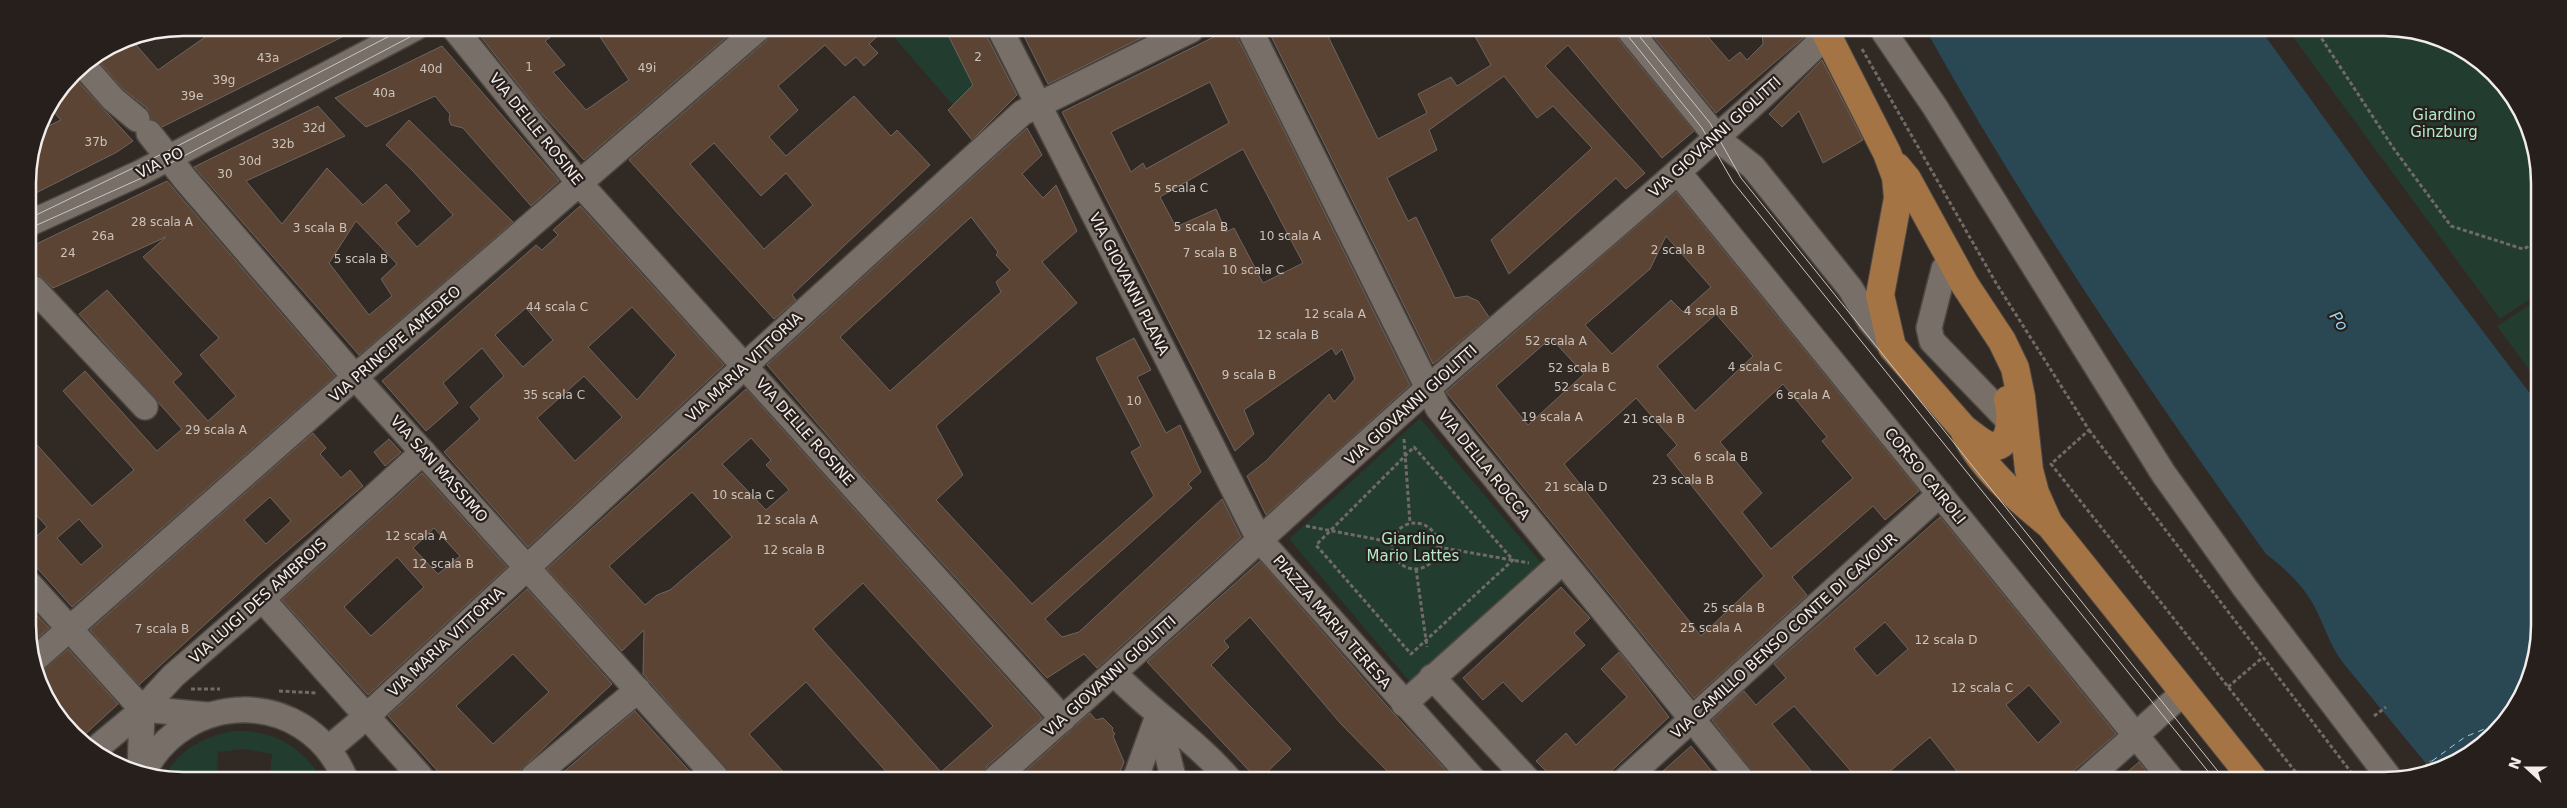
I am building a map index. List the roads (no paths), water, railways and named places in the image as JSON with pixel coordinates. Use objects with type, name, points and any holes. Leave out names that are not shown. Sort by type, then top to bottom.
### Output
[{"type":"main road","points":[[1828,36],[1887,154],[1896,177],[1898,198],[1880,296],[1892,347],[1963,428],[1984,443],[1993,446],[2003,442],[2008,434],[2010,404],[1997,362],[1959,302],[1944,269],[1938,236]]},
{"type":"main road","points":[[1887,154],[1907,179],[1965,285],[2002,341],[2015,368],[2021,397],[2029,470],[2035,494],[2050,526]]},
{"type":"main road","points":[[1963,428],[1968,442],[2015,497],[2050,526],[2247,771]]},
{"type":"street","points":[[1634,36],[1716,137],[1753,167],[1850,288],[1870,321],[1892,347]]},
{"type":"street","name":"VIA GIOVANNI GIOLITTI","points":[[1003,772],[1114,673],[1259,539],[1678,172],[1823,36]]},
{"type":"street","points":[[1887,36],[1935,107],[2164,473],[2245,588],[2384,771]]},
{"type":"street","name":"VIA PO","points":[[37,220],[168,158],[398,37]]},
{"type":"street","points":[[288,95],[311,97],[320,95],[419,46],[425,37]]},
{"type":"street","name":"VIA DELLE ROSINE","points":[[461,37],[580,184],[1063,719]]},
{"type":"street","name":"VIA PRINCIPE AMEDEO","points":[[40,655],[355,377],[749,37]]},
{"type":"street","name":"VIA GIOVANNI PLANA","points":[[1003,37],[1259,539]]},
{"type":"street","name":"VIA MARIA VITTORIA","points":[[328,749],[367,716],[527,566],[1022,113],[1178,37]]},
{"type":"street","name":"VIA DELLA ROCCA","points":[[1253,37],[1427,390],[1438,408],[1735,771]]},
{"type":"street","name":"VIA SAN MASSIMO","points":[[89,71],[113,99],[143,126],[168,158],[355,377],[711,772]]},
{"type":"street","name":"CORSO CAIROLI","points":[[1678,172],[2165,771]]},
{"type":"street","points":[[1944,269],[1929,328],[1932,341],[2010,422]]},
{"type":"street","points":[[37,292],[145,407]]},
{"type":"street","name":"VIA LUIGI DES AMBROIS","points":[[100,745],[142,709],[173,676],[262,600],[423,452]]},
{"type":"street","name":"VIA CAMILLO BENSO CONTE DI CAVOUR","points":[[1635,771],[1940,494]]},
{"type":"street","name":"PIAZZA MARIA TERESA","points":[[1259,539],[1466,771]]},
{"type":"street","points":[[1404,704],[1562,562]]},
{"type":"street","points":[[36,592],[142,709],[207,715],[239,710],[270,713],[299,724],[328,749],[342,772]]},
{"type":"street","points":[[262,600],[416,772]]},
{"type":"street","points":[[1114,673],[1158,716],[1211,758],[1223,772]]},
{"type":"street","points":[[1432,677],[1514,771]]},
{"type":"street","points":[[539,772],[638,690]]},
{"type":"street","points":[[2097,771],[2183,693]]},
{"type":"street","points":[[141,766],[142,709]]},
{"type":"street","points":[[160,769],[178,744],[194,734],[212,726],[270,713]]},
{"type":"street","points":[[146,767],[165,741],[189,723],[207,715]]},
{"type":"street","points":[[1138,772],[1158,716]]},
{"type":"street","points":[[1158,716],[1172,772]]},
{"type":"water","name":"Po","points":[[1929,36],[2265,36],[2376,190],[2531,395],[2531,625],[2529,644],[2526,663],[2516,690],[2488,729],[2449,757],[2427,765],[2344,664],[2303,589],[2290,574],[2266,554],[2176,427],[2089,298]]},
{"type":"tram line","points":[[1628,36],[1702,128],[1733,182],[2208,771]]},
{"type":"tram line","points":[[1639,36],[1710,123],[1741,178],[2218,771]]},
{"type":"tram line","points":[[37,215],[164,153],[388,37]]},
{"type":"tram line","points":[[37,225],[144,177],[410,37]]},
{"type":"park label","name":"Giardino Ginzburg","points":[[2444,124]]},
{"type":"park label","name":"Giardino Mario Lattes","points":[[1413,548]]}]
